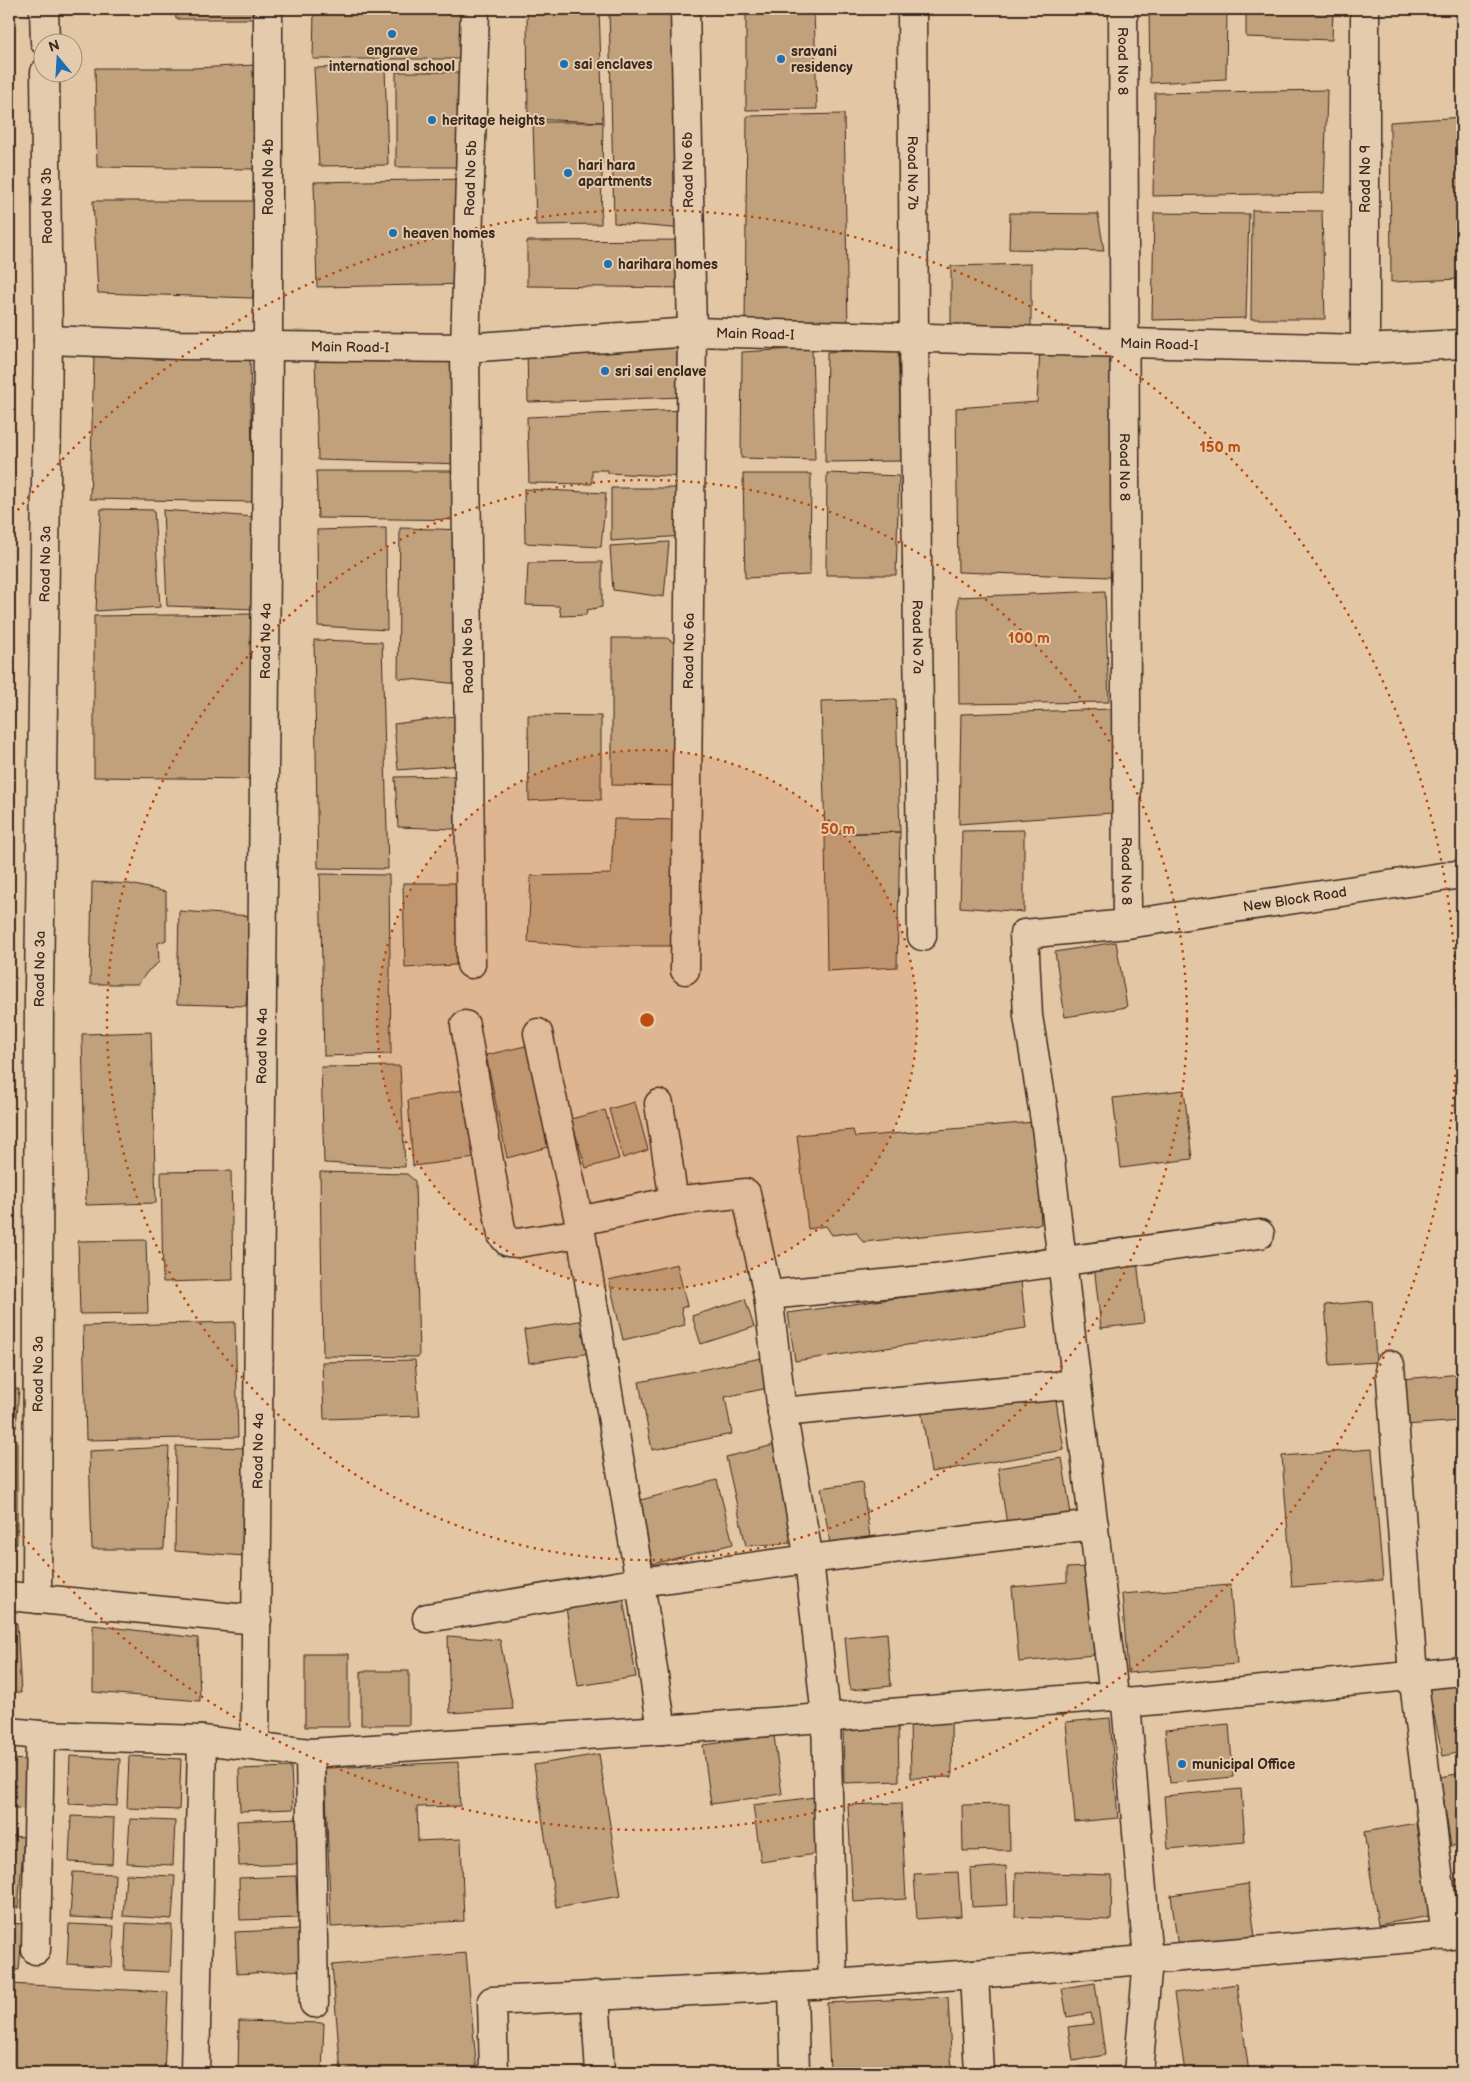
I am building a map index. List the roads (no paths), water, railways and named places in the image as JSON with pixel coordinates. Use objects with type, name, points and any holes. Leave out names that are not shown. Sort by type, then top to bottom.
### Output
[{"type":"street","points":[[44,9],[45,32]]},
{"type":"street","name":"Road No 4b","points":[[268,9],[268,346]]},
{"type":"street","name":"Road No 5b","points":[[465,348],[474,9]]},
{"type":"street","name":"Road No 6b","points":[[685,9],[692,332]]},
{"type":"street","name":"Road No 7b","points":[[912,9],[914,337]]},
{"type":"street","name":"Road No 8","points":[[1123,9],[1127,924]]},
{"type":"street","name":"Road No 9","points":[[1365,9],[1365,349]]},
{"type":"street","name":"Road No 3b","points":[[45,82],[48,340]]},
{"type":"street","name":"Main Road-I","points":[[48,340],[180,345],[465,348],[692,332],[1365,349],[1462,344]]},
{"type":"street","name":"Road No 6a","points":[[684,970],[692,332]]},
{"type":"street","name":"Road No 7a","points":[[914,337],[922,936]]},
{"type":"street","name":"Road No 3a","points":[[37,1599],[39,990],[48,340]]},
{"type":"street","name":"Road No 4a","points":[[255,1746],[268,346]]},
{"type":"street","name":"Road No 5a","points":[[465,348],[471,964]]},
{"type":"street","name":"New Block Road","points":[[1062,1261],[1046,1127],[1028,1016],[1024,934],[1127,924],[1462,874]]},
{"type":"street","points":[[465,1026],[502,1234],[508,1242],[518,1243],[674,1201],[746,1193],[768,1295],[782,1412],[809,1559],[826,1718],[833,1984]]},
{"type":"street","points":[[538,1033],[580,1227],[640,1582],[662,1730]]},
{"type":"street","points":[[659,1104],[674,1201]]},
{"type":"street","points":[[768,1295],[887,1284],[1260,1234]]},
{"type":"street","points":[[1062,1261],[1094,1525],[1120,1700],[1148,1960],[1138,2073]]},
{"type":"street","points":[[494,2073],[492,2001],[833,1984],[1454,1935],[1413,1675],[1390,1365]]},
{"type":"street","points":[[782,1412],[1076,1384]]},
{"type":"street","points":[[427,1618],[640,1582],[809,1559],[1094,1525]]},
{"type":"street","points":[[9,1596],[257,1620]]},
{"type":"street","points":[[9,1732],[40,1735],[202,1740],[310,1753],[1120,1700],[1462,1671]]},
{"type":"street","points":[[36,1950],[40,1735]]},
{"type":"street","points":[[195,2073],[202,1740]]},
{"type":"street","points":[[310,1753],[314,2003]]},
{"type":"street","points":[[974,1974],[979,2073]]},
{"type":"street","points":[[793,1986],[795,2073]]},
{"type":"street","points":[[595,1996],[600,2073]]},
{"type":"place","name":"engrave international school","points":[[392,34]]},
{"type":"place","name":"sravani residency","points":[[781,59]]},
{"type":"place","name":"sai enclaves","points":[[564,64]]},
{"type":"place","name":"heritage heights","points":[[432,120]]},
{"type":"place","name":"hari hara apartments","points":[[568,173]]},
{"type":"place","name":"heaven homes","points":[[393,233]]},
{"type":"place","name":"harihara homes","points":[[608,264]]},
{"type":"place","name":"sri sai enclave","points":[[605,371]]},
{"type":"place","name":"municipal Office","points":[[1182,1764]]}]
